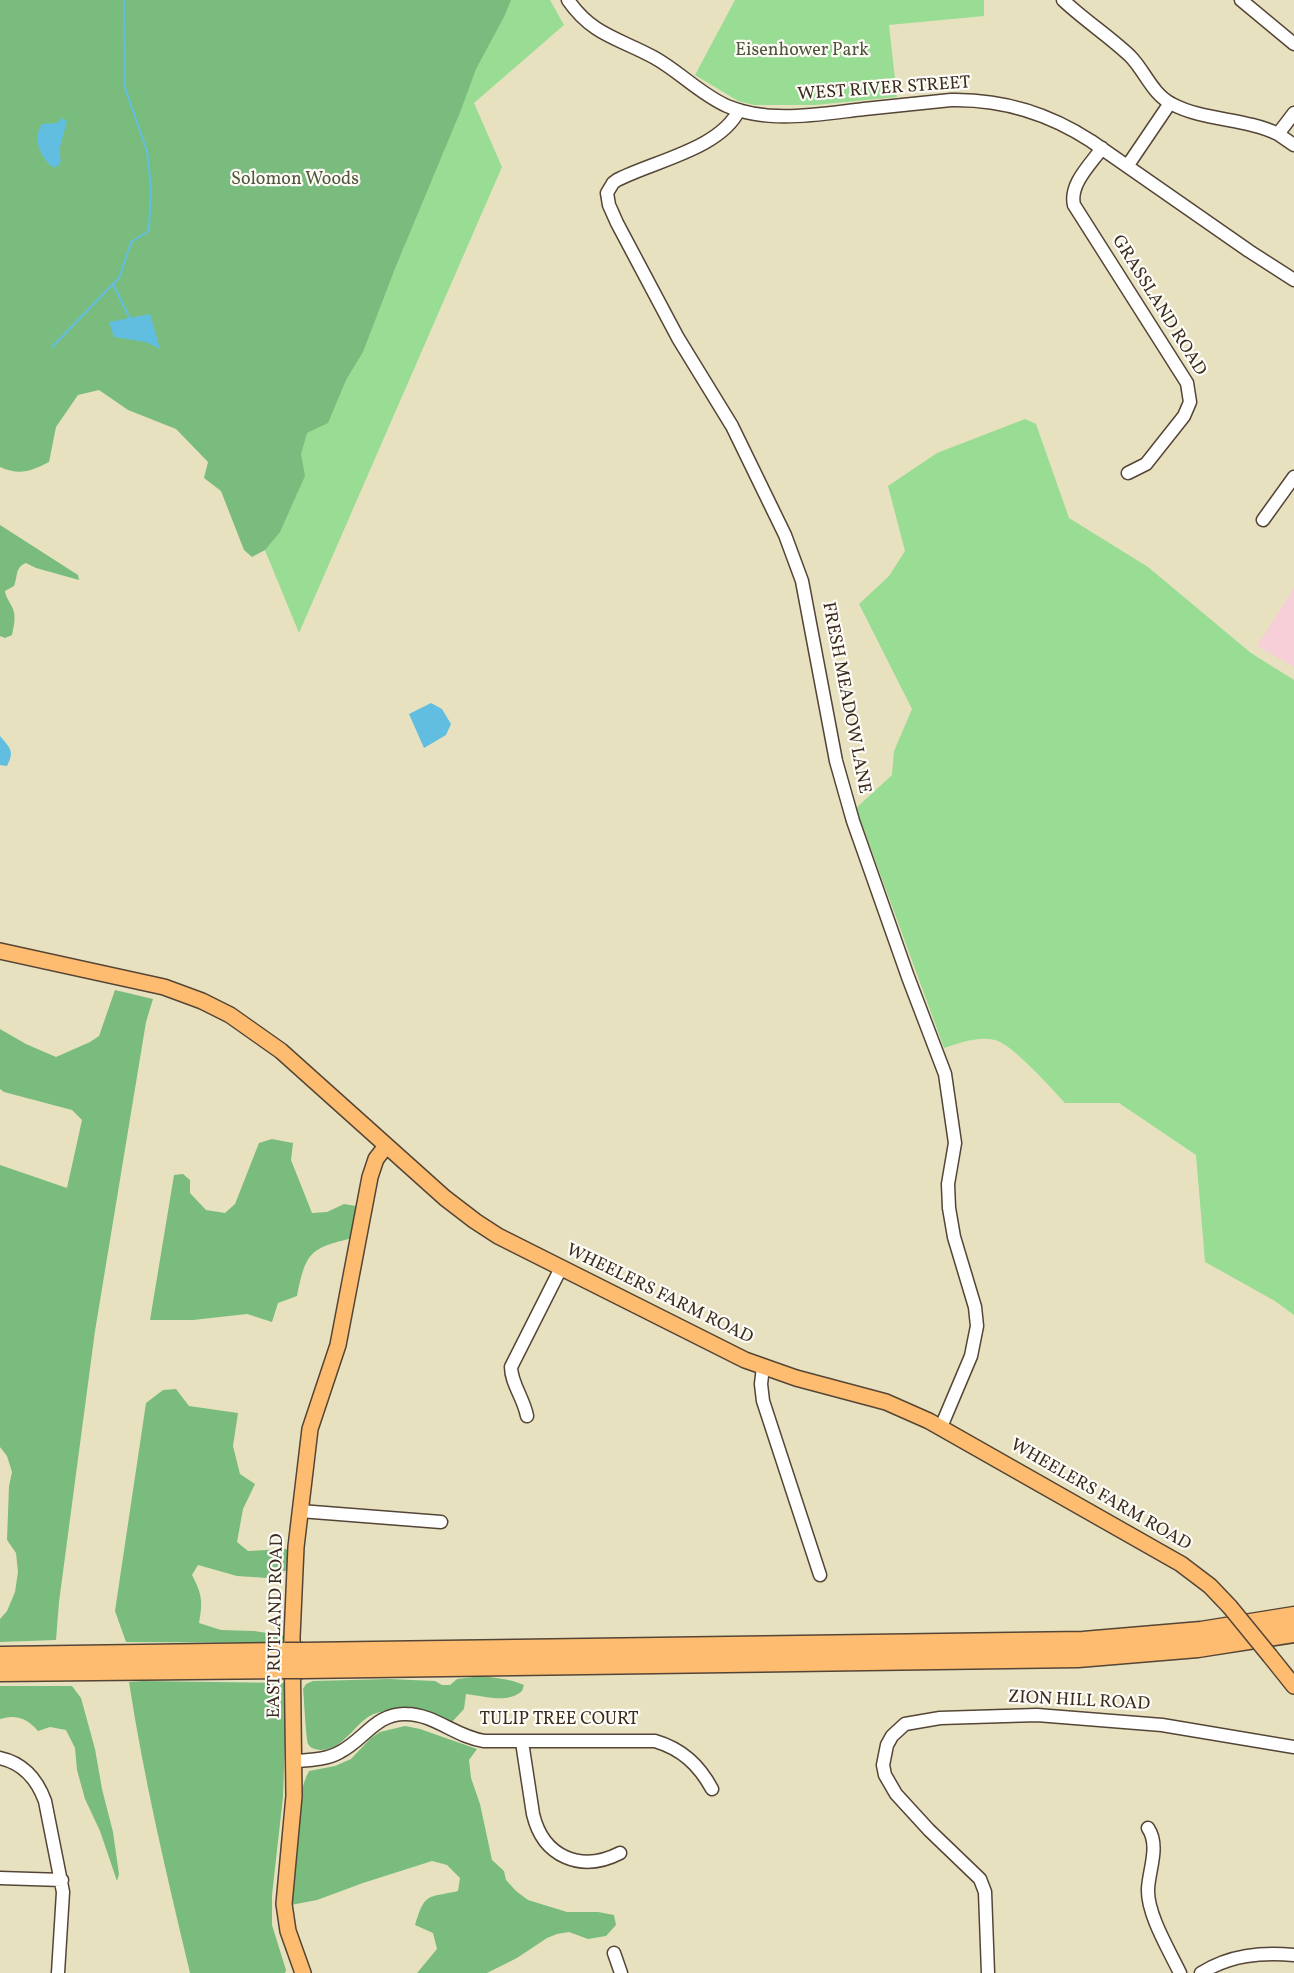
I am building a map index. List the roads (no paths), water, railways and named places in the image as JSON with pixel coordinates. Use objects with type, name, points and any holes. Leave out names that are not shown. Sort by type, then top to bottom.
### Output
[{"type":"highway","points":[[0,1672],[294,1660],[1063,1642],[1172,1635],[1294,1616]]},
{"type":"highway","points":[[0,1656],[294,1660],[1078,1658],[1188,1649],[1294,1633]]},
{"type":"main road","name":"WHEELERS FARM ROAD","points":[[0,951],[149,983],[217,1008],[270,1042],[386,1146],[475,1221],[511,1243],[717,1347],[763,1367],[886,1402],[941,1427],[1180,1564],[1206,1582],[1230,1606],[1294,1686]]},
{"type":"main road","name":"EAST RUTLAND ROAD","points":[[303,1973],[288,1930],[284,1904],[293,1813],[295,1761],[292,1627],[300,1511],[310,1429],[338,1345],[365,1197],[374,1164],[386,1146]]},
{"type":"street","name":"WEST RIVER STREET","points":[[568,0],[576,12],[601,33],[657,59],[708,95],[739,110],[779,115],[817,115],[951,100],[990,101],[1039,114],[1075,130],[1294,280]]},
{"type":"street","points":[[1063,0],[1132,58],[1156,92],[1170,104],[1192,112],[1263,127],[1294,145]]},
{"type":"street","points":[[1241,0],[1294,44]]},
{"type":"street","points":[[1128,165],[1170,104]]},
{"type":"street","name":"FRESH MEADOW LANE","points":[[739,110],[720,134],[617,180],[609,188],[608,199],[617,223],[678,338],[732,426],[791,549],[806,595],[836,761],[853,821],[945,1074],[955,1143],[948,1184],[949,1209],[958,1251],[975,1307],[977,1326],[971,1356],[941,1427]]},
{"type":"street","points":[[1278,134],[1294,113]]},
{"type":"street","name":"GRASSLAND ROAD","points":[[1102,148],[1076,185],[1072,197],[1074,205],[1186,383],[1190,397],[1184,416],[1146,464],[1128,473]]},
{"type":"street","points":[[1263,520],[1294,477]]},
{"type":"street","points":[[527,1416],[522,1396],[512,1379],[511,1367],[561,1268]]},
{"type":"street","points":[[763,1367],[761,1384],[763,1401],[820,1575]]},
{"type":"street","points":[[300,1511],[441,1522]]},
{"type":"street","name":"TULIP TREE COURT","points":[[295,1761],[332,1756],[350,1746],[376,1723],[398,1714],[420,1716],[472,1739],[522,1742],[629,1739],[655,1741],[685,1754],[712,1789]]},
{"type":"street","name":"ZION HILL ROAD","points":[[988,1973],[985,1892],[980,1879],[929,1830],[889,1785],[883,1765],[884,1755],[892,1736],[905,1724],[939,1718],[1037,1715],[1162,1725],[1294,1747]]},
{"type":"street","points":[[522,1742],[532,1814],[544,1840],[559,1854],[580,1862],[601,1862],[620,1853]]},
{"type":"street","points":[[0,1758],[24,1769],[37,1782],[41,1791],[62,1880],[63,1902],[58,1973]]},
{"type":"street","points":[[1148,1828],[1154,1845],[1149,1887],[1150,1902],[1180,1973]]},
{"type":"street","points":[[0,1878],[62,1880]]},
{"type":"street","points":[[614,1953],[621,1973]]},
{"type":"street","points":[[1201,1973],[1230,1959],[1247,1955],[1267,1953],[1294,1955]]},
{"type":"water","points":[[62,118],[67,121],[59,151],[61,161],[57,167],[53,167],[41,153],[38,141],[39,129],[42,124],[57,123]]},
{"type":"water","points":[[150,314],[160,349],[146,342],[114,337],[109,322]]},
{"type":"water","points":[[431,703],[442,709],[451,724],[446,735],[424,748],[409,714]]},
{"type":"water","points":[[0,736],[11,753],[7,766],[0,765]]},
{"type":"waterway","points":[[52,347],[119,278],[131,242],[149,231],[151,187],[147,151],[125,88],[124,0]]},
{"type":"waterway","points":[[113,284],[130,319]]},
{"type":"park label","name":"Eisenhower Park","points":[[802,52]]},
{"type":"park label","name":"Solomon Woods","points":[[295,181]]}]
